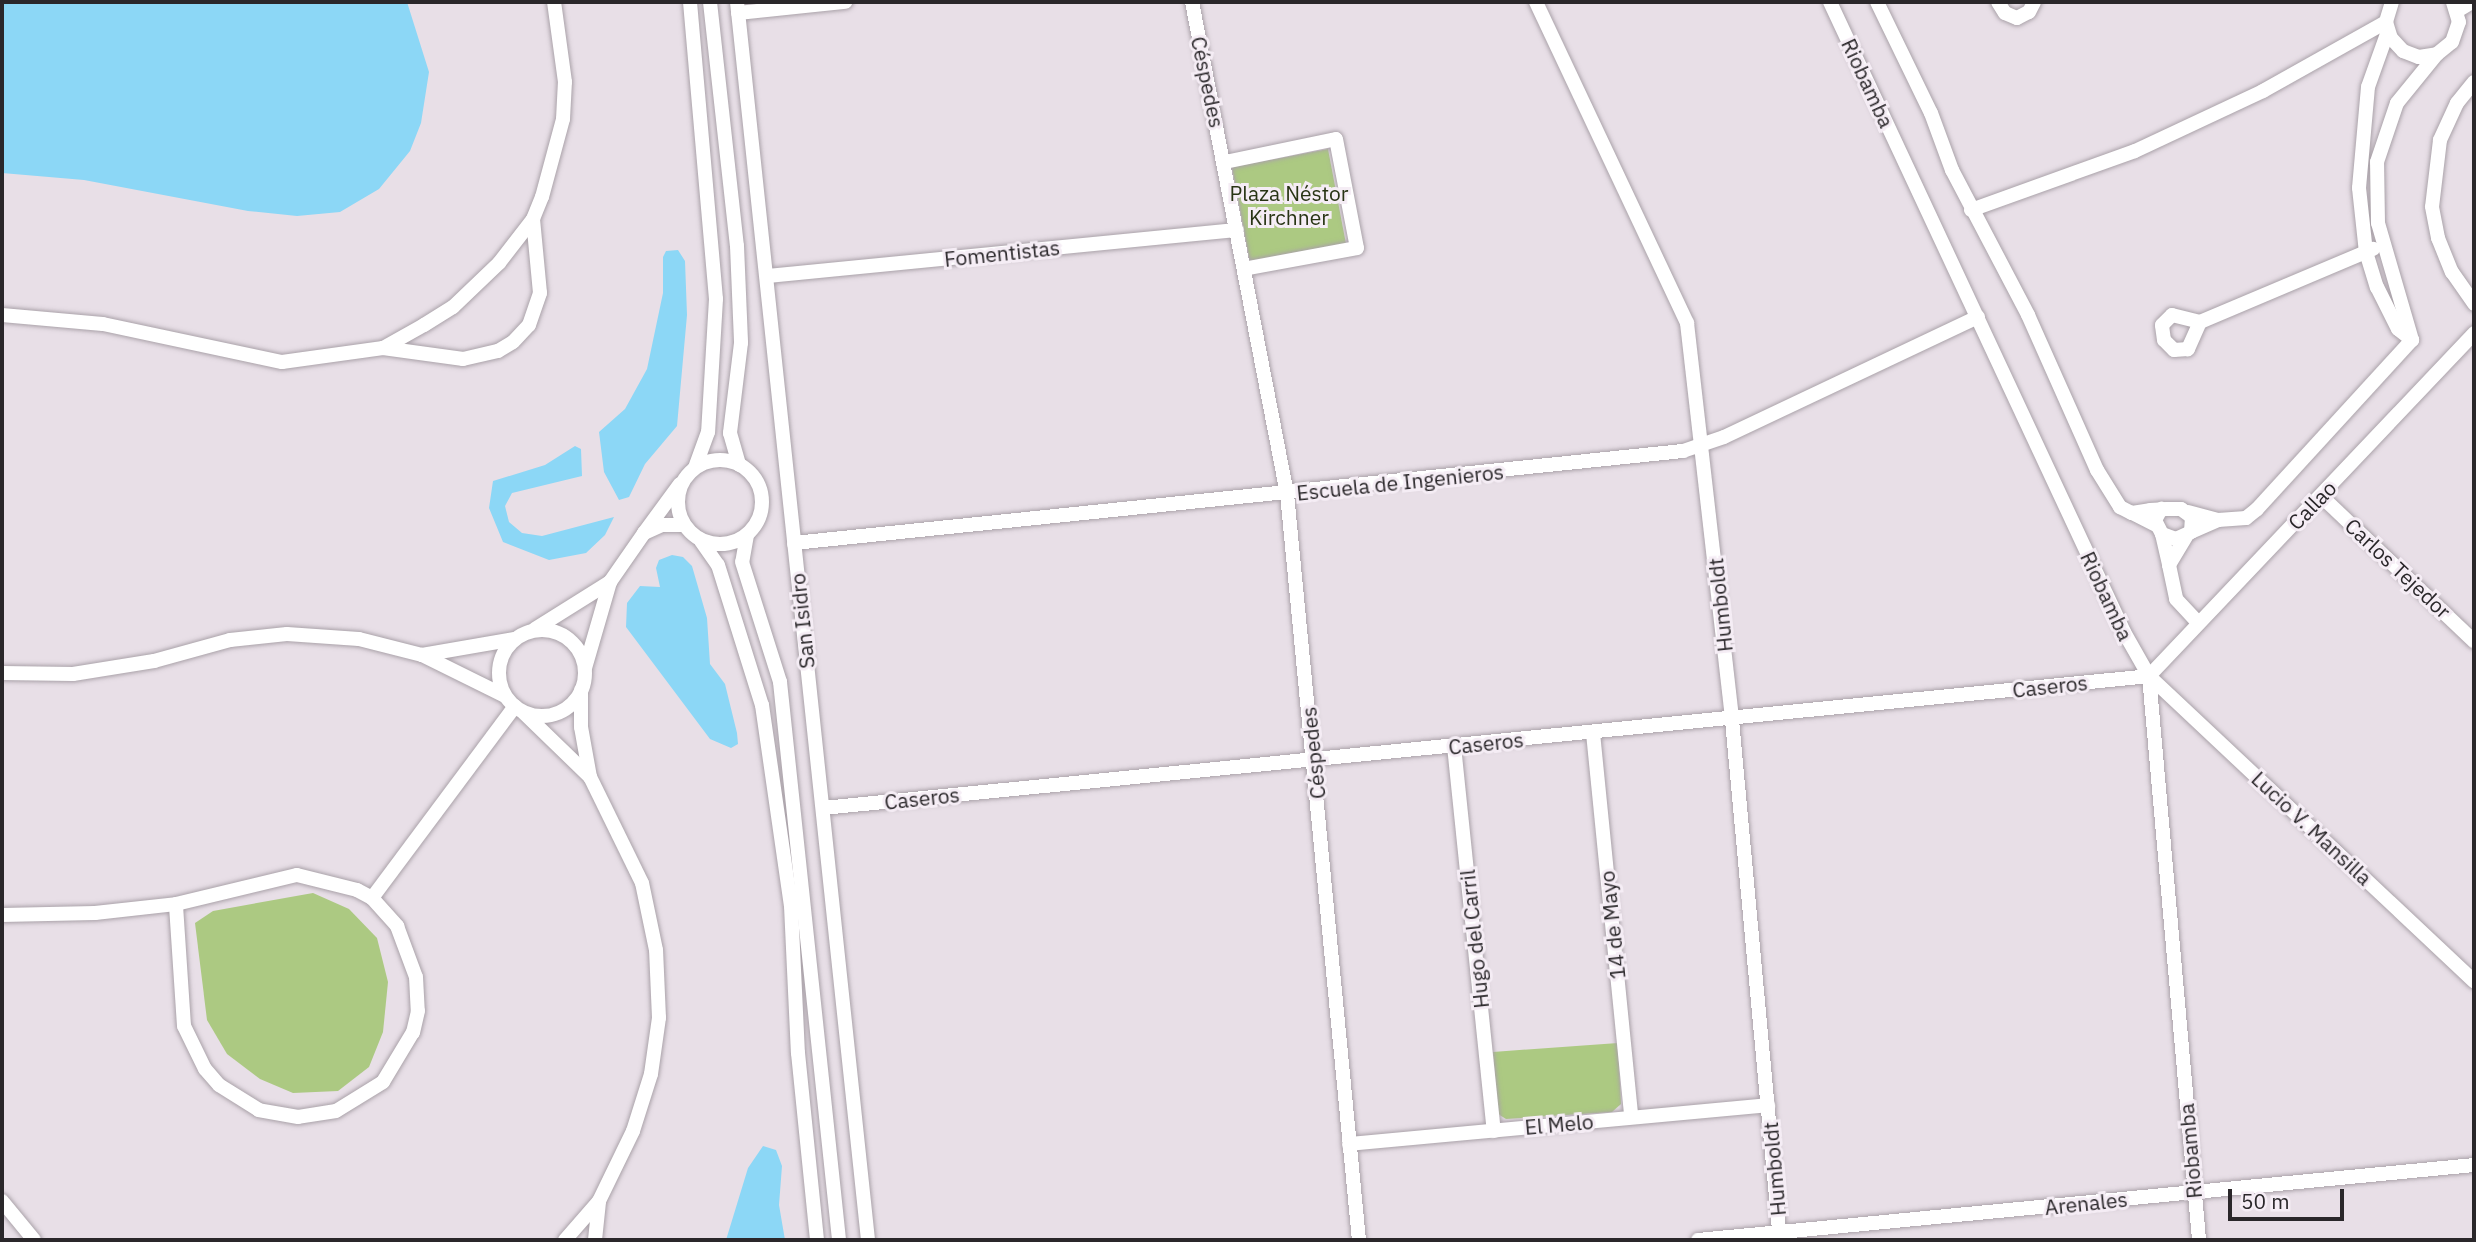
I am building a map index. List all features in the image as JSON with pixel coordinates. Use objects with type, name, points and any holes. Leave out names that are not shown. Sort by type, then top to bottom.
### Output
[{"type":"street","points":[[2,315],[103,324],[282,362],[383,348],[463,359],[498,351],[513,342],[528,326],[540,293],[533,219],[563,119],[563,49],[554,2]]},
{"type":"street","points":[[690,2],[716,299],[708,432],[677,501],[684,525],[701,541],[718,565],[755,670],[802,938],[798,1053],[817,1240]]},
{"type":"street","points":[[710,2],[737,246],[741,342],[730,433],[739,465]]},
{"type":"street","points":[[738,7],[845,2]]},
{"type":"street","name":"Céspedes","points":[[1192,2],[1287,494],[1359,1240]]},
{"type":"street","name":"Humboldt","points":[[1536,2],[1680,304],[1690,340],[1732,720],[1780,1236]]},
{"type":"street","name":"Riobamba","points":[[1830,2],[2124,632],[2149,676],[2199,1240]]},
{"type":"street","points":[[1877,2],[1971,210],[2028,315],[2109,493],[2120,507],[2176,539],[2218,520]]},
{"type":"street","points":[[1998,2],[2005,13],[2017,18],[2029,12],[2034,2]]},
{"type":"street","points":[[2392,2],[2387,27],[2373,66],[2359,149],[2366,252],[2388,314],[2412,340]]},
{"type":"street","points":[[2412,340],[2383,246],[2376,194],[2383,136],[2397,103],[2457,33],[2455,6],[2472,2]]},
{"type":"street","name":"San Isidro","points":[[738,7],[868,1240]]},
{"type":"street","points":[[1971,210],[2146,146],[2263,91],[2387,27]]},
{"type":"street","points":[[2387,27],[2396,46],[2411,55],[2437,54]]},
{"type":"street","points":[[694,33],[713,32]]},
{"type":"street","points":[[2474,82],[2456,103],[2440,140],[2432,207],[2452,272],[2474,304]]},
{"type":"street","points":[[1224,162],[1336,139],[1357,248],[1244,269]]},
{"type":"street","points":[[383,348],[469,293],[533,219]]},
{"type":"street","name":"Fomentistas","points":[[767,276],[1237,230]]},
{"type":"street","points":[[2200,323],[2383,246]]},
{"type":"street","name":"Escuela de Ingenieros","points":[[794,543],[1287,494],[1703,447],[1978,317]]},
{"type":"street","name":"Callao","points":[[2149,676],[2474,333]]},
{"type":"street","points":[[2132,513],[2161,509],[2188,512],[2218,520],[2246,518],[2412,340]]},
{"type":"street","points":[[565,1240],[599,1201],[645,1101],[656,1039],[659,981],[642,883],[590,777],[581,727],[584,673],[610,582],[690,473],[717,460],[739,465],[756,480],[762,502],[760,517],[747,535],[742,562],[780,682],[802,938],[839,1240]]},
{"type":"street","name":"Carlos Tejedor","points":[[2321,496],[2474,641]]},
{"type":"street","points":[[2161,509],[2159,530],[2176,599],[2199,623]]},
{"type":"street","points":[[2169,565],[2189,533],[2188,512]]},
{"type":"street","points":[[644,533],[662,525],[684,525]]},
{"type":"street","points":[[701,541],[725,544],[747,535]]},
{"type":"street","points":[[514,705],[500,665],[523,635],[610,582]]},
{"type":"street","points":[[422,655],[523,635],[553,632],[567,639],[578,650],[584,673]]},
{"type":"street","points":[[2,673],[73,674],[154,661],[230,640],[287,634],[359,639],[422,655],[514,705],[590,777]]},
{"type":"street","name":"Caseros","points":[[823,808],[1732,720],[2149,676]]},
{"type":"street","name":"Lucio V. Mansilla","points":[[2149,676],[2474,981]]},
{"type":"street","points":[[514,705],[553,714],[568,707],[582,689]]},
{"type":"street","points":[[372,898],[514,705]]},
{"type":"street","name":"14 de Mayo","points":[[1592,733],[1631,1117]]},
{"type":"street","name":"Hugo del Carril","points":[[1454,746],[1494,1130]]},
{"type":"street","points":[[2,915],[70,915],[176,904],[297,875],[338,882],[372,898],[397,926],[412,961],[418,996],[412,1032],[394,1068],[369,1093],[336,1111],[298,1116],[268,1112],[239,1099],[219,1085],[193,1048],[180,1000],[176,904]]},
{"type":"street","name":"El Melo","points":[[1349,1144],[1768,1105]]},
{"type":"street","name":"Arenales","points":[[1698,1240],[1780,1236],[2193,1192],[2474,1166]]},
{"type":"street","points":[[2,1201],[34,1240]]},
{"type":"street","points":[[595,1240],[599,1201]]},
{"type":"green space","name":"Plaza Néstor Kirchner","points":[[1328,149],[1346,244],[1250,262],[1232,167]]},
{"type":"green space","points":[[313,893],[349,909],[377,938],[388,982],[383,1032],[369,1067],[338,1091],[293,1093],[260,1079],[227,1054],[207,1020],[195,923],[213,911]]},
{"type":"green space","points":[[1618,1043],[1621,1104],[1612,1112],[1506,1119],[1498,1114],[1493,1052]]},
{"type":"water","points":[[2,2],[407,2],[429,72],[421,123],[410,151],[379,189],[340,212],[297,216],[248,211],[84,180],[2,173]]},
{"type":"water","points":[[678,250],[685,261],[687,315],[677,426],[645,464],[629,497],[619,500],[604,472],[599,432],[625,409],[647,369],[663,293],[663,257],[666,251]]},
{"type":"water","points":[[575,446],[581,449],[582,476],[512,493],[505,506],[509,522],[522,533],[542,536],[614,517],[605,535],[586,553],[549,560],[503,542],[489,508],[493,481],[545,465]]},
{"type":"water","points":[[672,555],[683,557],[692,566],[707,618],[710,664],[725,684],[737,733],[738,744],[731,748],[710,739],[626,627],[627,603],[640,586],[660,587],[656,568],[659,560]]},
{"type":"water","points":[[763,1146],[776,1150],[782,1166],[779,1205],[785,1240],[726,1240],[748,1168]]}]
